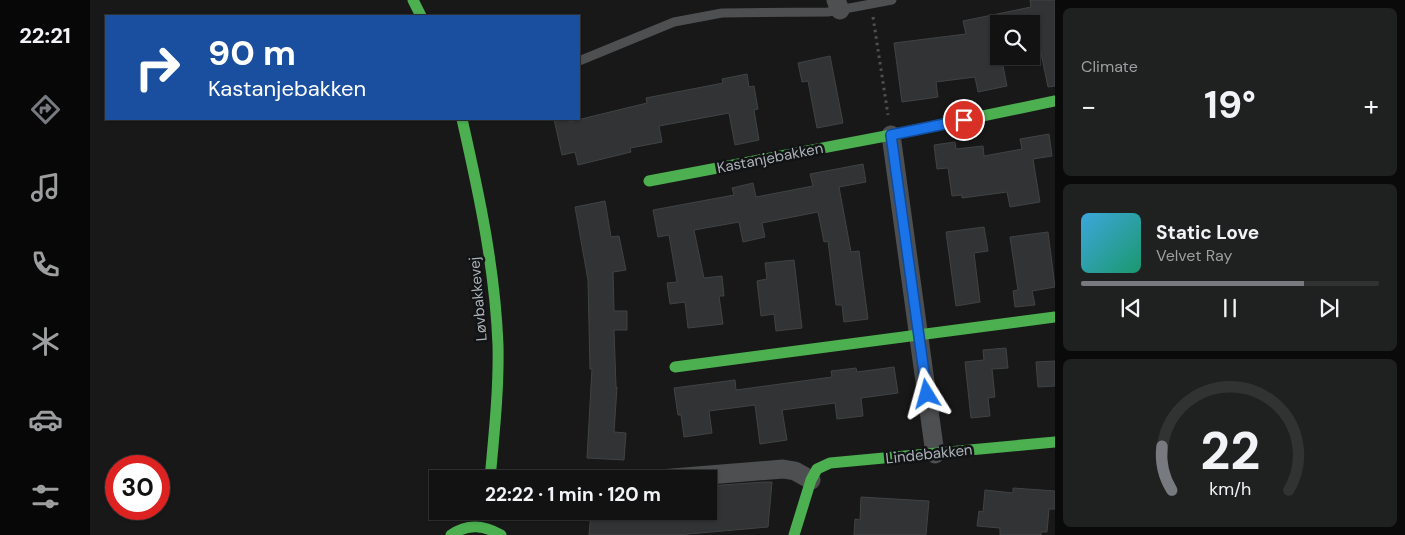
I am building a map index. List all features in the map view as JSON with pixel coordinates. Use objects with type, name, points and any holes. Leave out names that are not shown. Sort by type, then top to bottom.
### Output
[{"type":"street","points":[[413,0],[420,15]]},
{"type":"street","name":"Kastanjebakken","points":[[649,181],[891,135],[1055,101]]},
{"type":"street","name":"Løvbakkevej","points":[[462,120],[490,252],[494,290],[498,365],[491,470]]},
{"type":"street","points":[[891,135],[935,454]]},
{"type":"street","points":[[675,367],[1055,317]]},
{"type":"street","name":"Lindebakken","points":[[794,535],[811,480],[817,469],[830,463],[1055,442]]},
{"type":"street","points":[[717,474],[783,469],[795,471],[811,480]]},
{"type":"street","points":[[451,535],[464,527],[485,523],[501,535]]},
{"type":"lane","points":[[580,61],[674,22],[722,13],[828,12],[838,5],[871,4],[892,0]]},
{"type":"path","points":[[871,4],[891,135]]},
{"type":"building","points":[[1030,0],[1055,0],[1055,86],[1048,87],[1040,48],[1040,15],[992,15],[1031,7]]},
{"type":"building","points":[[990,15],[990,65],[1003,65],[1007,86],[978,92],[975,77],[936,82],[938,97],[902,102],[894,43],[966,34],[963,21]]},
{"type":"building","points":[[830,56],[843,123],[817,128],[808,81],[802,82],[798,63]]},
{"type":"building","points":[[747,74],[749,87],[754,86],[758,109],[754,110],[759,140],[735,145],[729,113],[659,126],[662,142],[630,148],[631,152],[578,165],[575,152],[562,155],[554,120],[569,120],[569,122],[580,120],[647,103],[646,98],[723,83],[722,79]]},
{"type":"building","points":[[1049,134],[1052,156],[1033,159],[1040,202],[1010,207],[1007,192],[962,198],[962,195],[952,196],[948,168],[937,169],[934,145],[955,142],[956,149],[983,146],[984,156],[1022,149],[1020,139]]},
{"type":"building","points":[[863,164],[866,182],[839,187],[851,252],[859,251],[868,319],[844,322],[842,305],[836,305],[828,241],[824,242],[818,212],[762,223],[765,237],[743,242],[739,222],[694,230],[704,278],[722,276],[724,296],[719,296],[723,324],[688,328],[685,302],[670,304],[667,283],[677,282],[669,235],[658,237],[653,210],[734,195],[732,188],[753,183],[756,197],[813,186],[810,174]]},
{"type":"building","points":[[605,201],[611,237],[619,236],[626,270],[613,272],[614,311],[627,311],[627,330],[614,330],[617,387],[614,432],[626,433],[624,460],[587,458],[592,369],[590,369],[588,280],[575,207]]},
{"type":"building","points":[[984,227],[988,251],[974,253],[980,302],[956,306],[946,232]]},
{"type":"building","points":[[1048,232],[1055,287],[1032,291],[1035,305],[1015,307],[1013,291],[1018,290],[1010,237]]},
{"type":"building","points":[[794,260],[802,328],[776,331],[774,314],[761,316],[757,281],[767,279],[765,263]]},
{"type":"building","points":[[1006,348],[1008,368],[992,369],[995,397],[988,398],[990,416],[971,418],[965,362],[984,360],[983,350]]},
{"type":"building","points":[[1055,361],[1055,386],[1038,387],[1036,362]]},
{"type":"building","points":[[894,367],[898,393],[861,398],[863,416],[837,419],[835,403],[782,410],[787,440],[760,444],[755,405],[709,411],[712,433],[684,437],[674,388],[735,380],[736,390],[832,377],[831,371],[856,368],[857,372]]},
{"type":"building","points":[[772,482],[768,527],[677,535],[589,535],[590,520],[717,520],[717,485]]},
{"type":"building","points":[[1013,488],[1055,491],[1055,509],[1049,509],[1047,532],[1041,532],[1041,535],[1000,535],[1000,528],[977,526],[979,511],[983,512],[985,490],[1013,493]]},
{"type":"building","points":[[861,497],[929,501],[926,535],[854,535],[855,519],[860,520]]},
{"type":"traffic: fast","points":[[413,0],[420,15]]},
{"type":"traffic: fast","points":[[649,181],[891,135],[1055,101]]},
{"type":"traffic: fast","points":[[462,120],[490,259],[496,316],[498,379],[491,470]]},
{"type":"traffic: fast","points":[[675,367],[1055,317]]},
{"type":"traffic: fast","points":[[794,535],[811,480],[817,469],[830,463],[1055,442]]},
{"type":"traffic: fast","points":[[451,535],[470,527],[482,527],[501,535]]},
{"type":"route","points":[[927,394],[891,135],[964,120]]}]
